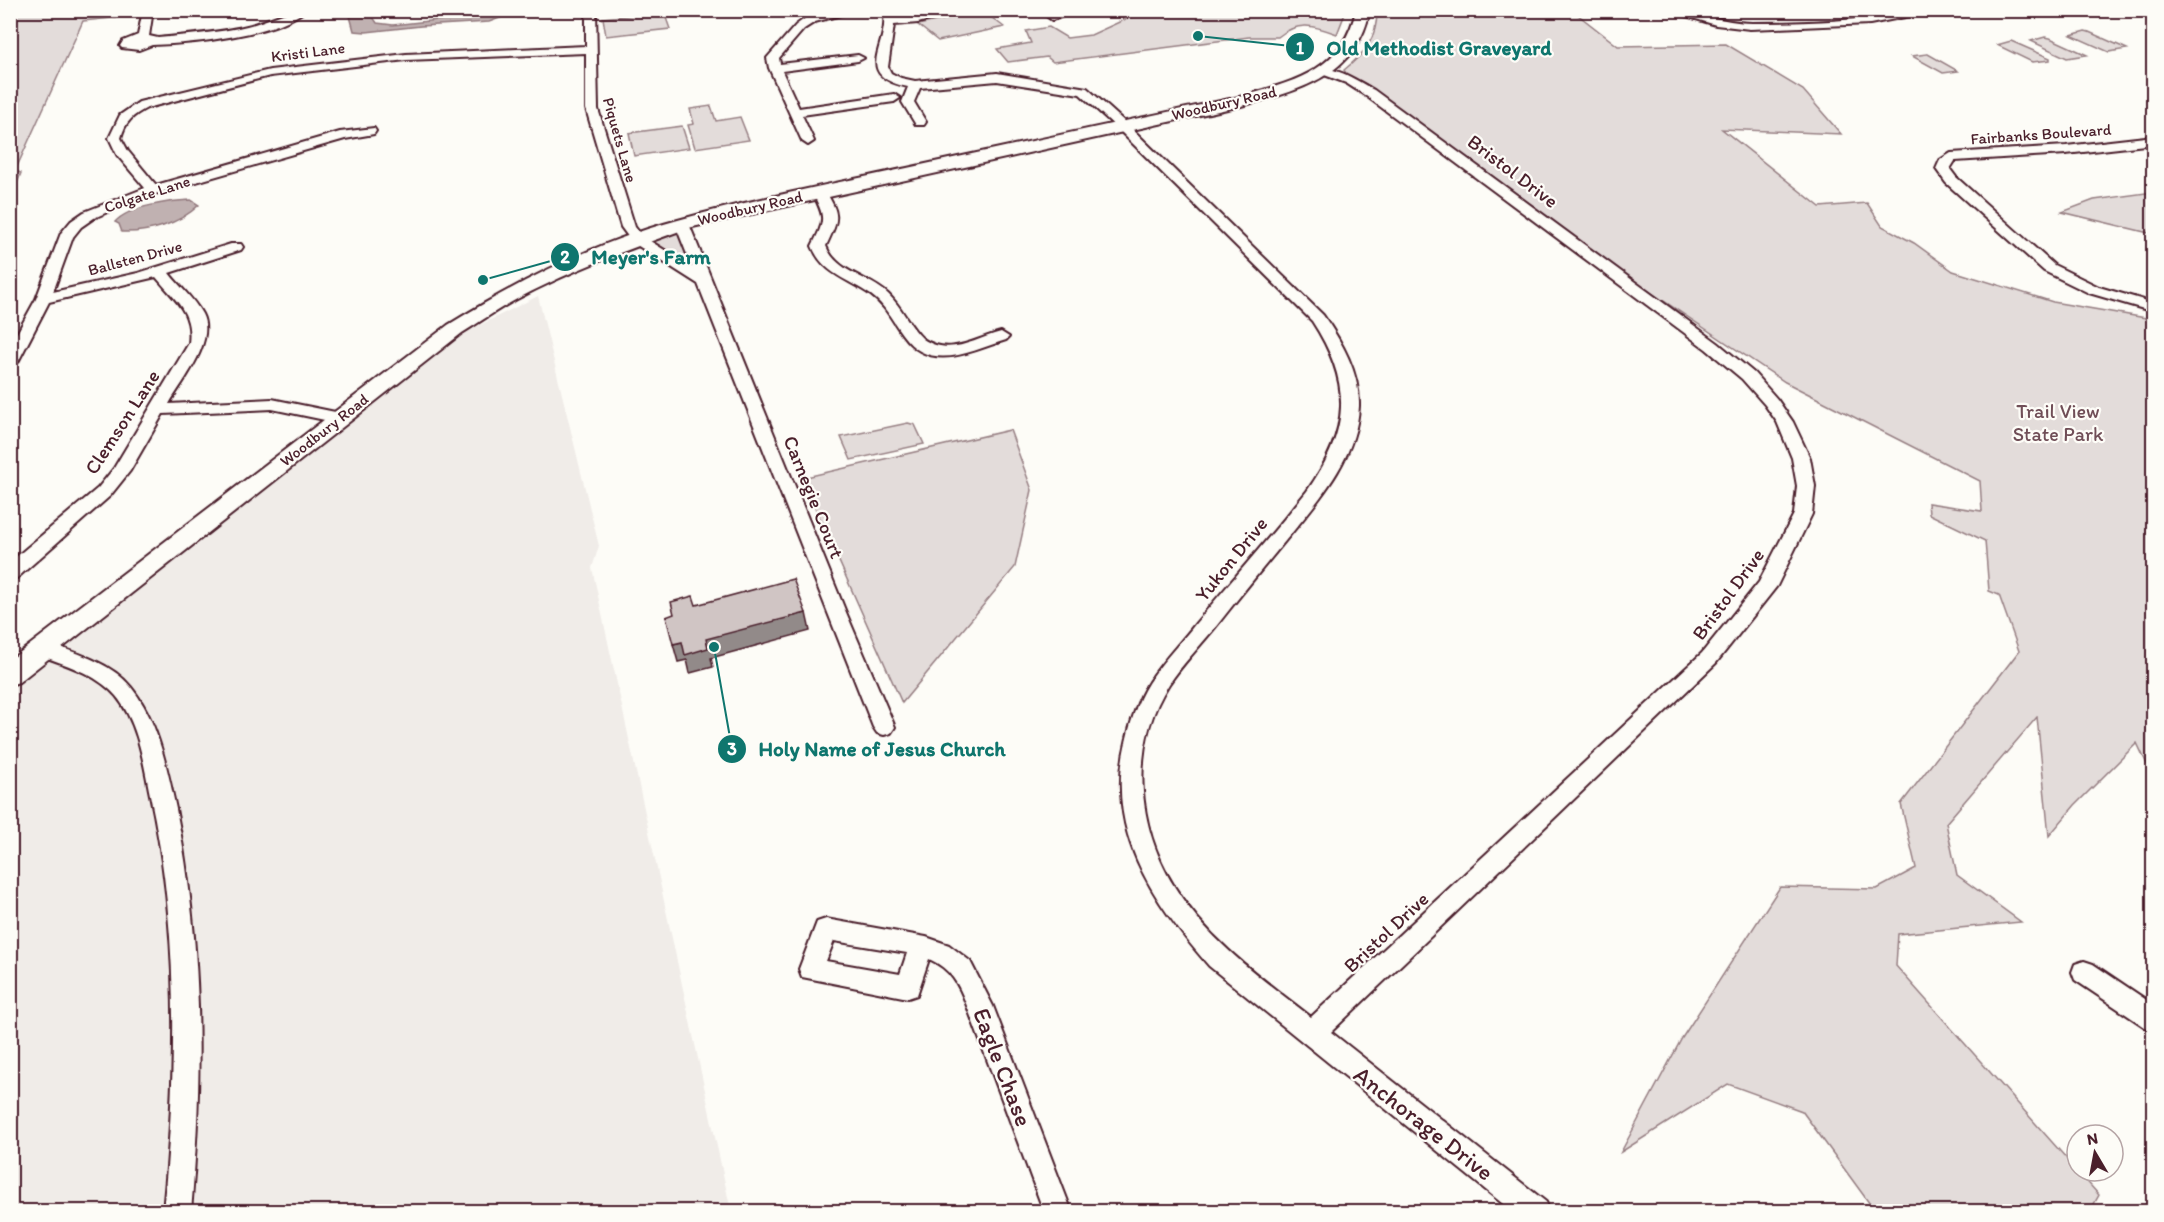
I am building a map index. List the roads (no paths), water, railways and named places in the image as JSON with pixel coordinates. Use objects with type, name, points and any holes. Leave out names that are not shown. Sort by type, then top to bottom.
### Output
[{"type":"main road","name":"Woodbury Road","points":[[10,675],[455,329],[483,311],[552,274],[637,239],[682,224],[1268,94],[1323,71],[1348,52],[1359,37],[1363,10]]},
{"type":"street","points":[[148,10],[148,40],[246,28],[281,19],[301,10]]},
{"type":"street","name":"Piquets Lane","points":[[591,10],[591,109],[628,227],[637,239]]},
{"type":"street","points":[[807,141],[772,58],[800,27],[811,20],[854,10]]},
{"type":"street","points":[[961,10],[918,20],[889,16],[882,67],[886,75],[915,85],[997,77],[1066,90],[1083,90]]},
{"type":"street","points":[[1043,10],[1052,17],[1075,10]]},
{"type":"street","points":[[1671,10],[1716,22],[1750,26],[1870,21],[1935,10]]},
{"type":"street","name":"Kristi Lane","points":[[153,190],[122,152],[115,138],[120,121],[126,114],[144,105],[257,75],[293,70],[406,57],[590,49]]},
{"type":"street","points":[[775,68],[858,58]]},
{"type":"street","name":"Bristol Drive","points":[[1311,1034],[1709,658],[1767,586],[1803,514],[1806,486],[1801,458],[1785,422],[1748,376],[1712,346],[1370,93],[1350,81],[1323,71]]},
{"type":"street","name":"Yukon Drive","points":[[1066,74],[1318,318],[1336,345],[1346,369],[1350,393],[1350,418],[1337,458],[1317,489],[1160,681],[1145,708],[1133,750],[1130,775],[1132,814],[1143,854],[1169,901],[1192,931],[1218,958],[1311,1034]]},
{"type":"street","points":[[915,85],[909,102],[920,122]]},
{"type":"street","points":[[796,112],[894,98]]},
{"type":"street","name":"Colgate Lane","points":[[10,362],[42,299],[66,236],[76,224],[104,206],[344,135],[370,131]]},
{"type":"street","name":"Fairbanks Boulevard","points":[[2150,143],[1951,158],[1944,163],[1943,169],[1951,180],[2049,268],[2094,290],[2154,308]]},
{"type":"street","points":[[819,192],[830,212],[831,221],[819,246],[824,258],[881,295],[897,312],[916,344],[935,352],[959,352],[1001,337]]},
{"type":"street","name":"Carnegie Court","points":[[682,224],[792,503],[884,727]]},
{"type":"street","points":[[637,239],[706,282]]},
{"type":"street","name":"Ballsten Drive","points":[[42,299],[108,286],[236,247]]},
{"type":"street","name":"Clemson Lane","points":[[10,573],[104,492],[122,471],[197,343],[199,327],[195,314],[160,272]]},
{"type":"street","points":[[159,409],[272,404],[339,418]]},
{"type":"street","points":[[44,649],[65,656],[103,676],[122,690],[132,706],[153,756],[175,856],[186,965],[188,1051],[177,1212]]},
{"type":"street","name":"Eagle Chase","points":[[921,946],[952,958],[966,973],[1058,1212]]},
{"type":"street","points":[[2084,972],[2154,1019]]},
{"type":"street","name":"Anchorage Drive","points":[[1311,1034],[1536,1212]]},
{"type":"place","name":"Old Methodist Graveyard","points":[[1198,36]]},
{"type":"place","name":"Meyer's Farm","points":[[483,280]]},
{"type":"place","name":"Holy Name of Jesus Church","points":[[714,647]]},
{"type":"park label","name":"Trail View State Park","points":[[2058,422]]}]
